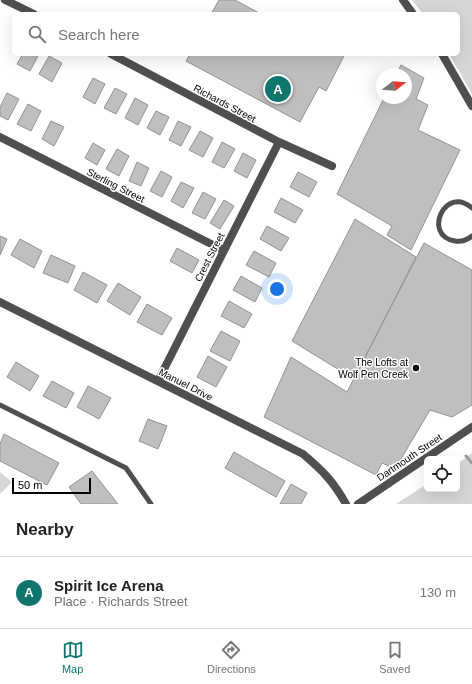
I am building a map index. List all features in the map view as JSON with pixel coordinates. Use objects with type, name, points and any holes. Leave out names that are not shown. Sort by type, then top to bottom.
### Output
[{"type":"street","points":[[5,0],[30,12]]},
{"type":"street","points":[[403,0],[412,12]]},
{"type":"street","name":"Richards Street","points":[[115,56],[279,142],[332,166]]},
{"type":"street","points":[[443,56],[472,106]]},
{"type":"street","name":"Sterling Street","points":[[0,137],[223,250]]},
{"type":"street","name":"Crest Street","points":[[158,381],[279,142]]},
{"type":"street","name":"Manuel Drive","points":[[0,302],[303,454],[323,470],[335,484],[346,504]]},
{"type":"street","name":"Dartmouth Street","points":[[358,504],[472,426]]},
{"type":"lane","points":[[467,204],[472,201]]},
{"type":"lane","points":[[472,208],[467,204],[456,202],[444,208],[440,213],[439,226],[441,232],[451,240],[464,241],[472,236]]},
{"type":"lane","points":[[0,405],[126,468],[151,504]]},
{"type":"shaded area","points":[[412,0],[472,0],[472,94],[450,56],[460,56],[460,12],[421,12]]},
{"type":"shaded area","points":[[472,453],[472,504],[396,504],[424,486],[424,492],[460,492],[460,462]]},
{"type":"shaded area","points":[[0,472],[12,482],[0,494]]},
{"type":"building","points":[[219,0],[235,0],[257,12],[212,12]]},
{"type":"building","points":[[22,56],[38,56],[30,71],[17,64]]},
{"type":"building","points":[[49,56],[62,63],[52,82],[39,74]]},
{"type":"building","points":[[189,56],[344,56],[326,91],[319,87],[300,122],[186,61]]},
{"type":"building","points":[[401,65],[406,68],[399,68]]},
{"type":"building","points":[[412,71],[424,78],[416,99],[428,105],[418,130],[460,150],[411,250],[387,235],[392,226],[337,194],[381,104],[412,104]]},
{"type":"building","points":[[93,78],[105,84],[95,104],[83,97]]},
{"type":"building","points":[[115,88],[127,94],[116,114],[104,108]]},
{"type":"building","points":[[7,93],[19,99],[8,120],[0,116],[0,107]]},
{"type":"building","points":[[135,98],[148,105],[138,125],[125,118]]},
{"type":"building","points":[[28,104],[41,111],[31,131],[17,124]]},
{"type":"building","points":[[156,111],[169,117],[160,135],[147,128]]},
{"type":"building","points":[[51,121],[64,127],[54,146],[42,139]]},
{"type":"building","points":[[178,121],[191,127],[181,146],[169,140]]},
{"type":"building","points":[[200,131],[213,138],[203,157],[189,150]]},
{"type":"building","points":[[222,142],[235,149],[224,168],[212,162]]},
{"type":"building","points":[[93,143],[105,150],[97,165],[85,158]]},
{"type":"building","points":[[117,149],[129,156],[119,176],[106,169]]},
{"type":"building","points":[[243,153],[256,160],[247,178],[234,171]]},
{"type":"building","points":[[137,162],[149,168],[141,186],[129,181]]},
{"type":"building","points":[[161,171],[172,177],[162,197],[150,191]]},
{"type":"building","points":[[298,172],[317,182],[309,197],[290,187]]},
{"type":"building","points":[[181,182],[194,188],[183,208],[171,201]]},
{"type":"building","points":[[203,192],[216,199],[205,219],[192,213]]},
{"type":"building","points":[[281,198],[303,210],[295,223],[274,212]]},
{"type":"building","points":[[224,200],[234,206],[220,229],[210,223]]},
{"type":"building","points":[[355,219],[416,257],[354,379],[292,341]]},
{"type":"building","points":[[267,226],[289,238],[281,251],[260,239]]},
{"type":"building","points":[[0,236],[7,239],[0,255]]},
{"type":"building","points":[[20,239],[42,251],[34,268],[11,255]]},
{"type":"building","name":"The Lofts at Wolf Pen Creek","points":[[424,243],[472,270],[472,405],[452,417],[430,410],[395,469],[382,463],[376,475],[264,417],[291,357],[347,392]]},
{"type":"building","points":[[177,248],[199,260],[192,273],[170,261]]},
{"type":"building","points":[[254,251],[276,263],[269,277],[246,265]]},
{"type":"building","points":[[51,255],[75,266],[68,283],[43,273]]},
{"type":"building","points":[[83,272],[107,285],[97,303],[74,290]]},
{"type":"building","points":[[241,276],[262,288],[255,302],[233,290]]},
{"type":"building","points":[[118,283],[141,297],[130,315],[107,301]]},
{"type":"building","points":[[229,301],[252,314],[244,328],[221,316]]},
{"type":"building","points":[[147,304],[172,318],[162,335],[137,322]]},
{"type":"building","points":[[221,331],[240,341],[230,361],[210,351]]},
{"type":"building","points":[[208,356],[227,367],[216,387],[197,377]]},
{"type":"building","points":[[16,362],[39,376],[30,391],[7,377]]},
{"type":"building","points":[[52,381],[74,393],[66,408],[43,396]]},
{"type":"building","points":[[88,386],[111,398],[99,419],[77,407]]},
{"type":"building","points":[[148,419],[167,426],[158,449],[139,441]]},
{"type":"building","points":[[4,434],[59,463],[47,485],[0,461],[0,444]]},
{"type":"building","points":[[234,452],[285,481],[276,497],[225,468]]},
{"type":"building","points":[[92,471],[118,504],[81,504],[69,487]]},
{"type":"building","points":[[291,484],[307,493],[301,504],[280,504]]},
{"type":"waterway","points":[[466,456],[472,463]]},
{"type":"place","name":"Spirit Ice Arena","points":[[278,89]]},
{"type":"place","name":"The Lofts at Wolf Pen Creek","points":[[416,368]]}]
